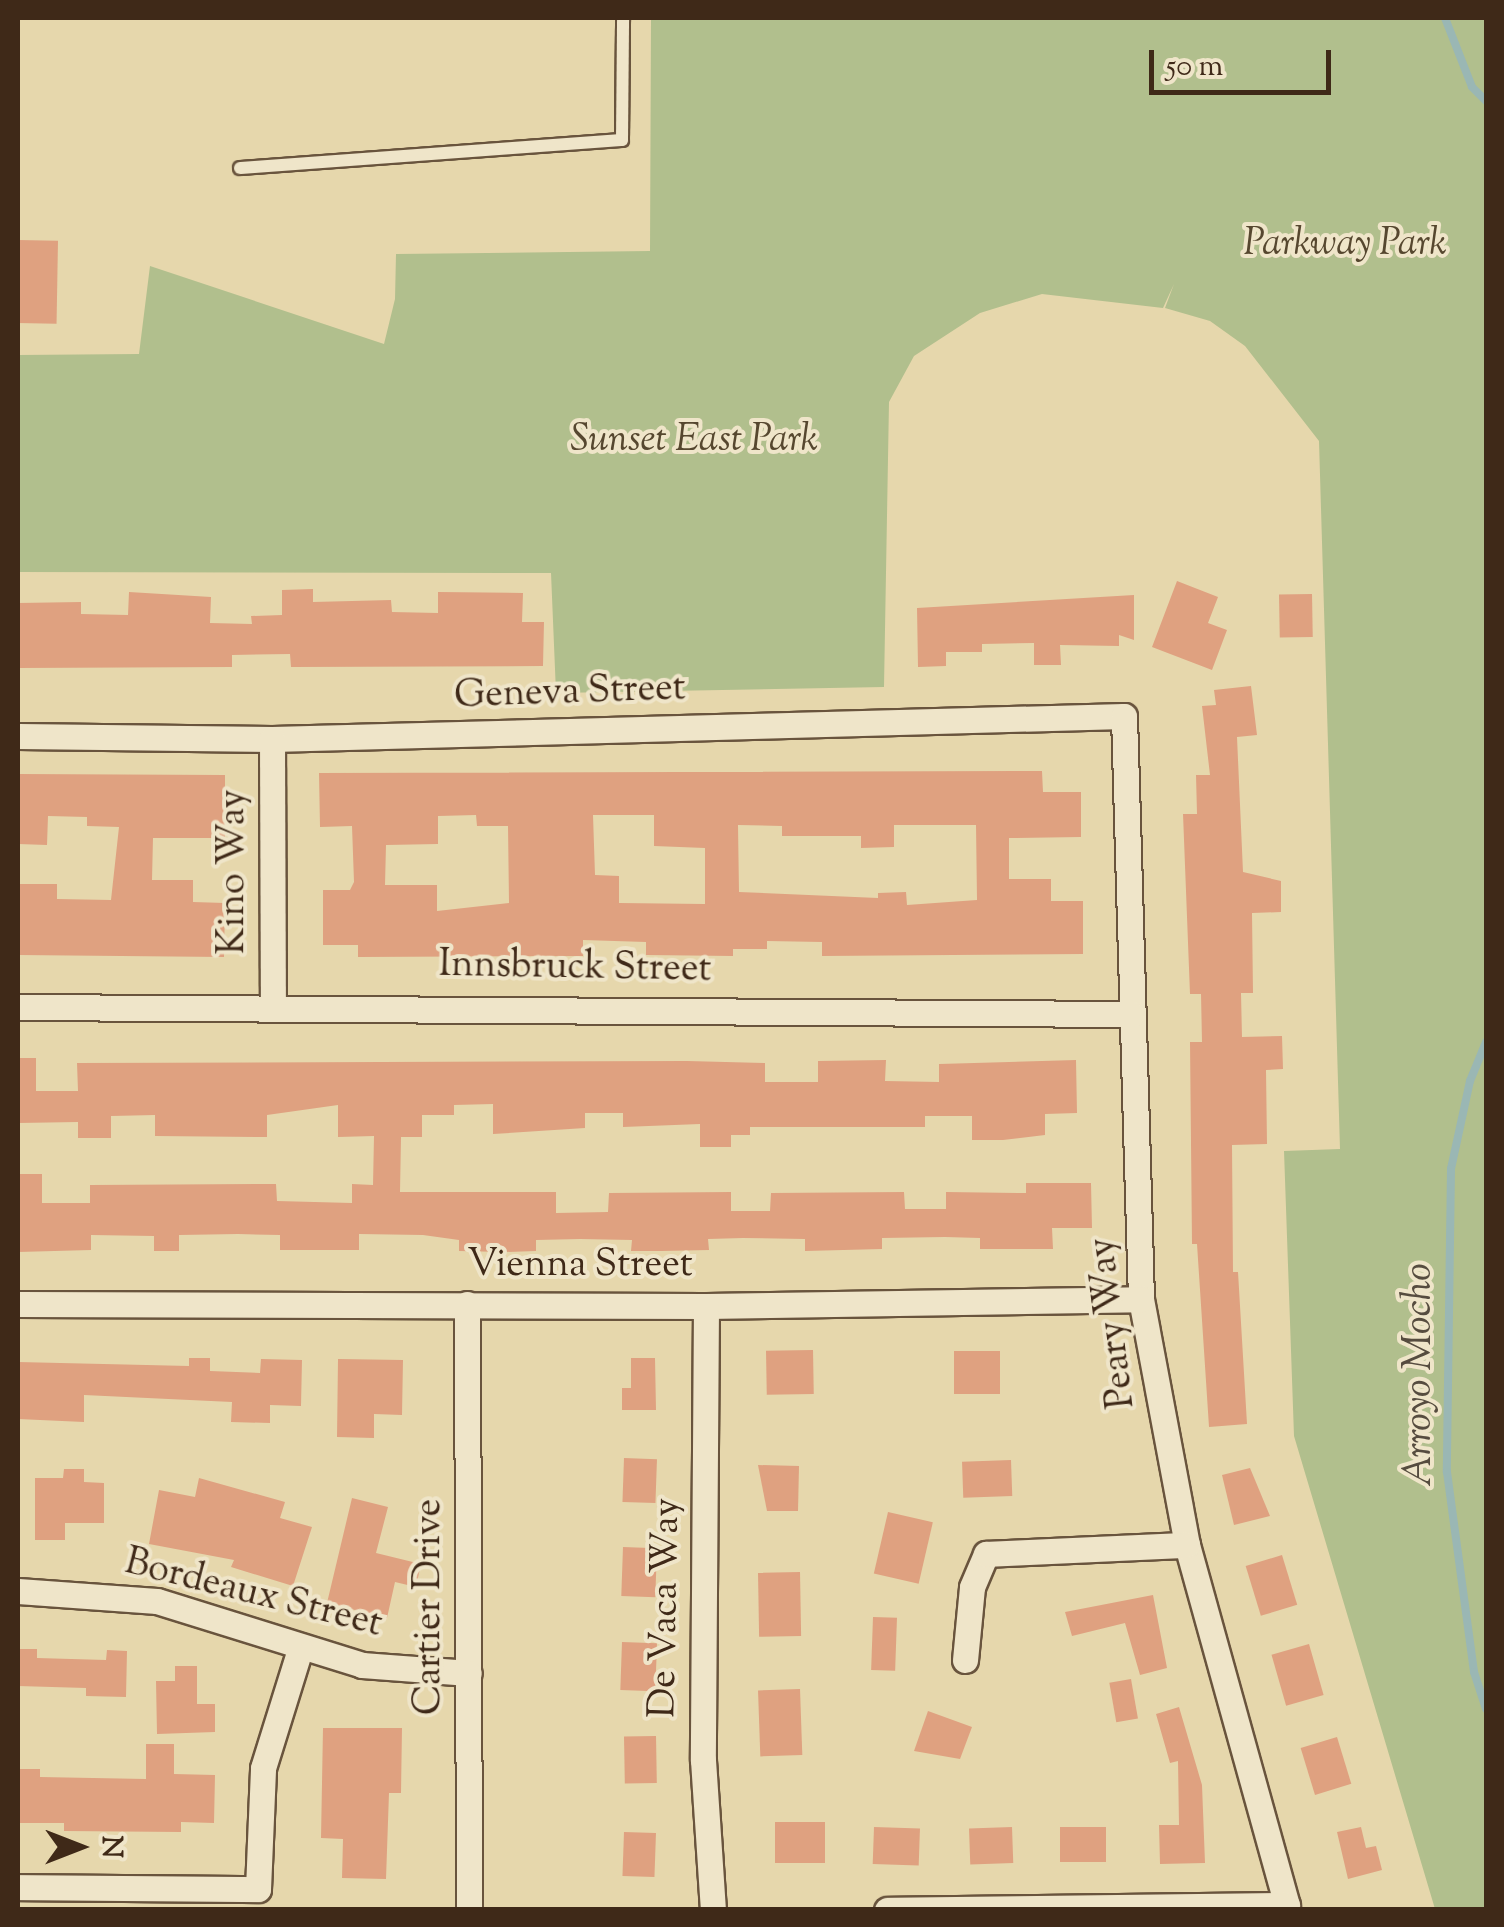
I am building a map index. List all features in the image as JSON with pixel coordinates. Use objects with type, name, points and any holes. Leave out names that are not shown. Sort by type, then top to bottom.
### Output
[{"type":"street","name":"Geneva Street","points":[[18,736],[272,740],[1124,716]]},
{"type":"street","name":"Peary Way","points":[[887,1910],[1288,1905],[1187,1545],[1141,1299],[1124,716]]},
{"type":"street","name":"Kino Way","points":[[272,740],[273,1004]]},
{"type":"street","name":"Innsbruck Street","points":[[18,1007],[273,1004],[1132,1014]]},
{"type":"street","name":"Vienna Street","points":[[18,1304],[706,1306],[1141,1299]]},
{"type":"street","name":"Cartier Drive","points":[[468,1304],[470,1910]]},
{"type":"street","name":"De Vaca Way","points":[[706,1306],[702,1760],[712,1910]]},
{"type":"street","points":[[965,1660],[972,1586],[986,1554],[1187,1545]]},
{"type":"street","name":"Bordeaux Street","points":[[18,1592],[156,1601],[362,1666],[470,1673]]},
{"type":"street","points":[[18,1888],[258,1889],[264,1768],[300,1649]]},
{"type":"lane","points":[[240,168],[622,140],[622,18]]},
{"type":"green space","points":[[651,18],[1486,18],[1486,1909],[1435,1909],[1294,1436],[1284,1151],[1340,1149],[1319,441],[1245,346],[1210,321],[1165,308],[1174,284],[1163,308],[1042,294],[980,313],[914,356],[889,402],[884,687],[556,693],[551,573],[18,572],[18,355],[139,354],[150,266],[384,344],[395,299],[396,254],[650,251]]},
{"type":"building","points":[[18,240],[58,241],[57,324],[18,323]]},
{"type":"building","points":[[1177,581],[1218,597],[1208,623],[1227,630],[1212,670],[1152,647]]},
{"type":"building","points":[[313,589],[313,602],[391,600],[392,612],[438,613],[438,592],[523,593],[522,622],[544,622],[543,666],[291,667],[290,654],[232,655],[232,667],[18,668],[18,603],[81,602],[81,614],[128,615],[129,592],[211,597],[210,623],[252,624],[251,616],[282,615],[282,590]]},
{"type":"building","points":[[1312,594],[1313,637],[1280,638],[1279,595]]},
{"type":"building","points":[[1134,595],[1134,640],[1119,635],[1119,646],[1060,645],[1061,665],[1034,665],[1034,643],[982,644],[982,652],[946,652],[946,666],[918,667],[917,608]]},
{"type":"building","points":[[1251,686],[1257,735],[1237,737],[1243,872],[1281,881],[1281,912],[1252,913],[1253,993],[1241,993],[1242,1037],[1282,1036],[1283,1069],[1266,1070],[1267,1144],[1232,1145],[1233,1272],[1238,1272],[1247,1424],[1209,1427],[1197,1244],[1192,1244],[1190,1042],[1202,1042],[1201,994],[1190,994],[1183,814],[1197,814],[1196,775],[1210,775],[1202,706],[1216,705],[1214,690]]},
{"type":"building","points":[[1042,771],[1043,792],[1081,792],[1081,837],[1009,838],[1009,879],[1051,879],[1051,901],[1083,901],[1083,954],[822,956],[822,942],[767,941],[767,949],[733,949],[733,956],[646,955],[646,942],[583,940],[583,956],[358,957],[358,945],[323,945],[323,890],[350,890],[354,882],[352,826],[320,827],[319,773]],"holes":[[[476,815],[477,826],[508,826],[509,903],[437,911],[437,885],[385,885],[386,845],[438,844],[438,816]],[[593,815],[654,815],[654,846],[705,848],[705,904],[619,903],[619,876],[595,875]],[[738,825],[782,826],[782,836],[861,836],[861,848],[894,847],[894,825],[976,825],[977,900],[907,905],[906,892],[878,893],[878,898],[739,892]]]},
{"type":"building","points":[[18,774],[225,775],[225,838],[153,838],[152,880],[193,880],[193,902],[225,903],[224,957],[18,955],[18,884],[57,884],[57,899],[111,900],[119,827],[87,826],[87,817],[48,816],[47,845],[18,844]]},
{"type":"building","points":[[18,1058],[36,1058],[36,1091],[78,1091],[77,1063],[765,1063],[765,1082],[818,1082],[818,1061],[886,1060],[885,1081],[939,1082],[939,1064],[1076,1060],[1077,1113],[1045,1114],[1045,1135],[1003,1140],[972,1140],[972,1116],[925,1116],[925,1127],[750,1127],[750,1135],[731,1135],[731,1147],[700,1147],[700,1124],[623,1127],[623,1113],[585,1113],[585,1128],[493,1134],[493,1104],[454,1105],[454,1115],[422,1115],[422,1137],[401,1137],[400,1192],[556,1192],[556,1213],[608,1212],[609,1193],[731,1192],[731,1211],[770,1211],[771,1193],[904,1192],[905,1209],[946,1209],[946,1192],[1026,1193],[1026,1183],[1091,1183],[1092,1228],[1052,1228],[1053,1249],[980,1249],[980,1238],[945,1237],[882,1238],[882,1249],[805,1251],[805,1239],[743,1238],[708,1239],[709,1250],[661,1251],[631,1251],[632,1240],[536,1240],[536,1251],[505,1252],[459,1251],[459,1240],[423,1235],[359,1234],[359,1250],[280,1250],[280,1235],[238,1234],[179,1235],[179,1251],[154,1251],[154,1236],[91,1235],[91,1250],[18,1252],[18,1174],[42,1174],[42,1203],[90,1203],[90,1185],[276,1184],[277,1201],[352,1203],[352,1184],[373,1185],[374,1136],[338,1137],[338,1105],[267,1115],[267,1137],[155,1136],[155,1115],[111,1116],[111,1138],[78,1138],[78,1122],[18,1123]]},
{"type":"building","points":[[813,1350],[814,1394],[767,1395],[766,1351]]},
{"type":"building","points":[[954,1351],[1000,1351],[1000,1394],[954,1394]]},
{"type":"building","points":[[189,1358],[210,1358],[210,1371],[260,1373],[261,1359],[302,1360],[301,1406],[270,1405],[270,1423],[231,1422],[232,1402],[84,1395],[84,1422],[18,1419],[18,1362],[189,1366]]},
{"type":"building","points":[[631,1358],[655,1358],[656,1410],[622,1410],[622,1388],[631,1388]]},
{"type":"building","points":[[338,1359],[403,1360],[402,1415],[374,1414],[374,1438],[337,1437]]},
{"type":"building","points":[[624,1458],[657,1459],[655,1503],[622,1502]]},
{"type":"building","points":[[1011,1460],[1012,1496],[963,1498],[962,1462]]},
{"type":"building","points":[[758,1465],[799,1466],[798,1511],[767,1511]]},
{"type":"building","points":[[1250,1468],[1270,1516],[1234,1525],[1222,1475]]},
{"type":"building","points":[[64,1469],[84,1469],[84,1482],[104,1483],[104,1523],[65,1523],[65,1540],[35,1540],[35,1478],[63,1478]]},
{"type":"building","points":[[199,1478],[285,1502],[280,1518],[312,1527],[293,1586],[231,1567],[234,1560],[149,1544],[159,1490],[195,1497]]},
{"type":"building","points":[[352,1498],[388,1507],[376,1553],[421,1564],[416,1587],[395,1582],[387,1618],[327,1603]]},
{"type":"building","points":[[888,1512],[933,1522],[919,1584],[874,1573]]},
{"type":"building","points":[[623,1547],[657,1548],[655,1597],[621,1596]]},
{"type":"building","points":[[1282,1555],[1297,1605],[1261,1616],[1246,1566]]},
{"type":"building","points":[[800,1572],[801,1636],[759,1637],[758,1573]]},
{"type":"building","points":[[1153,1595],[1167,1668],[1140,1675],[1125,1623],[1072,1636],[1065,1612]]},
{"type":"building","points":[[873,1617],[897,1618],[895,1671],[871,1670]]},
{"type":"building","points":[[622,1642],[657,1643],[655,1691],[620,1690]]},
{"type":"building","points":[[1309,1644],[1324,1695],[1286,1706],[1272,1655]]},
{"type":"building","points":[[18,1649],[37,1649],[37,1658],[106,1660],[107,1650],[127,1651],[126,1697],[86,1696],[86,1688],[18,1686]]},
{"type":"building","points":[[175,1666],[197,1666],[197,1704],[215,1704],[215,1732],[157,1734],[156,1681],[175,1681]]},
{"type":"building","points":[[1131,1679],[1138,1718],[1116,1722],[1109,1683]]},
{"type":"building","points":[[800,1689],[802,1755],[760,1756],[758,1690]]},
{"type":"building","points":[[1179,1707],[1202,1785],[1205,1863],[1160,1864],[1159,1825],[1179,1825],[1178,1761],[1170,1763],[1156,1714]]},
{"type":"building","points":[[928,1711],[972,1727],[960,1759],[914,1751]]},
{"type":"building","points":[[323,1728],[402,1728],[401,1793],[389,1793],[386,1879],[342,1878],[343,1839],[321,1838]]},
{"type":"building","points":[[656,1736],[657,1783],[625,1784],[624,1737]]},
{"type":"building","points":[[1337,1737],[1351,1784],[1315,1795],[1301,1748]]},
{"type":"building","points":[[146,1744],[174,1744],[174,1774],[215,1775],[214,1823],[181,1822],[181,1832],[64,1831],[64,1823],[18,1823],[18,1769],[40,1769],[40,1777],[146,1779]]},
{"type":"building","points":[[775,1822],[825,1822],[825,1863],[775,1863]]},
{"type":"building","points":[[874,1827],[920,1829],[919,1866],[873,1864]]},
{"type":"building","points":[[1012,1827],[1013,1863],[970,1864],[969,1829]]},
{"type":"building","points":[[1060,1827],[1106,1827],[1106,1862],[1060,1862]]},
{"type":"building","points":[[1361,1827],[1366,1848],[1376,1846],[1382,1870],[1348,1879],[1337,1832]]},
{"type":"building","points":[[624,1832],[656,1833],[654,1877],[622,1876]]},
{"type":"waterway","name":"Arroyo Mocho","points":[[1445,18],[1472,87],[1486,101]]},
{"type":"waterway","name":"Arroyo Mocho","points":[[1486,1042],[1470,1081],[1451,1169],[1447,1472],[1474,1672],[1486,1709]]},
{"type":"park label","name":"Parkway Park","points":[[1345,246]]},
{"type":"park label","name":"Sunset East Park","points":[[694,442]]}]
